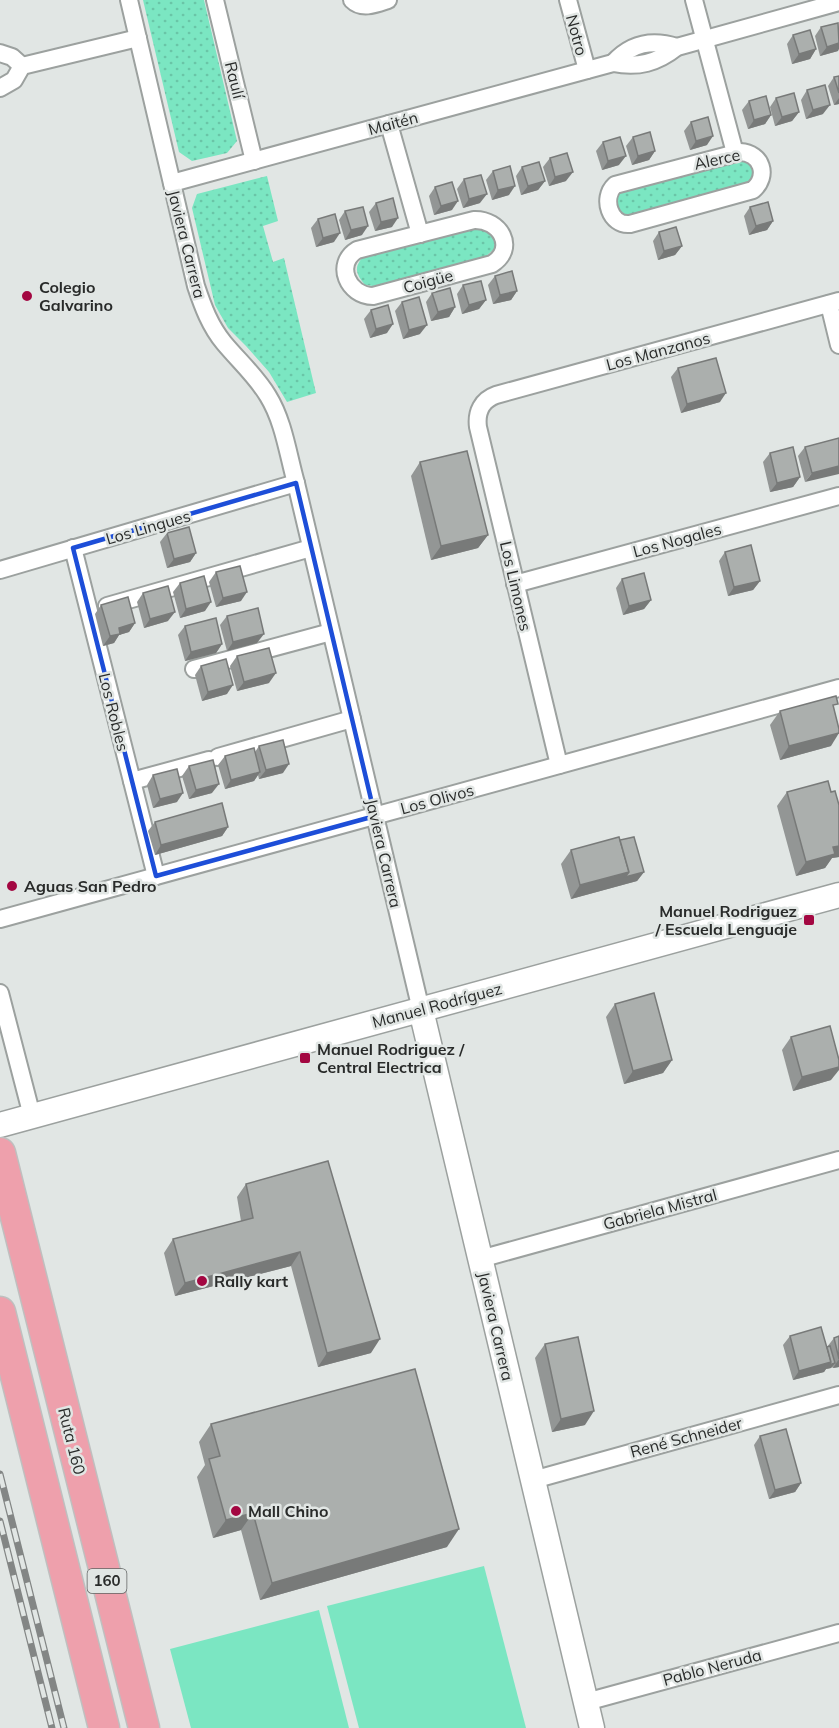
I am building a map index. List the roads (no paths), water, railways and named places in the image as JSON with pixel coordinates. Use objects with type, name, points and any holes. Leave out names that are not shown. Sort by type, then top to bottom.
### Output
[{"type":"highway","name":"Ruta 160","points":[[0,1153],[144,1728]]},
{"type":"highway","name":"160","points":[[0,1312],[104,1728]]},
{"type":"street","name":"Javiera Carrera","points":[[129,0],[202,306],[223,342],[255,377],[270,399],[278,417],[296,483],[592,1728]]},
{"type":"street","name":"Raulí","points":[[215,0],[254,161]]},
{"type":"street","points":[[352,0],[364,6],[388,0]]},
{"type":"street","name":"Notro","points":[[568,0],[586,70]]},
{"type":"street","points":[[694,0],[735,153]]},
{"type":"street","name":"Maitén","points":[[172,183],[613,63],[635,66],[646,64],[657,61],[677,47],[839,2]]},
{"type":"street","points":[[0,88],[14,80],[22,66],[138,38]]},
{"type":"street","points":[[0,53],[12,57],[22,66]]},
{"type":"street","points":[[390,124],[420,234]]},
{"type":"street","name":"Alerce","points":[[735,153],[751,154],[760,163],[761,180],[753,190],[630,224],[624,225],[611,215],[608,198],[610,190],[615,185],[735,153]]},
{"type":"street","name":"Coigüe","points":[[474,220],[488,221],[498,229],[503,239],[503,251],[497,261],[492,264],[373,296],[361,295],[348,283],[345,270],[352,253],[420,234],[474,220]]},
{"type":"street","points":[[834,303],[839,345]]},
{"type":"street","name":"Los Manzanos","points":[[481,407],[490,397],[496,395],[834,303]]},
{"type":"street","name":"Los Limones","points":[[481,407],[478,413],[478,427],[559,765]]},
{"type":"street","name":"Los Lingues","points":[[0,570],[296,483]]},
{"type":"street","name":"Los Nogales","points":[[515,584],[839,496]]},
{"type":"street","name":"Los Robles","points":[[73,548],[156,876]]},
{"type":"street","points":[[89,611],[311,548]]},
{"type":"street","points":[[194,669],[331,632]]},
{"type":"street","name":"Los Olivos","points":[[0,919],[839,688]]},
{"type":"street","points":[[132,781],[352,719]]},
{"type":"street","name":"Manuel Rodríguez","points":[[0,1125],[839,895]]},
{"type":"street","points":[[0,993],[32,1116]]},
{"type":"street","name":"Gabriela Mistral","points":[[480,1259],[839,1160]]},
{"type":"street","name":"René Schneider","points":[[533,1480],[839,1395]]},
{"type":"street","name":"Pablo Neruda","points":[[586,1702],[839,1633]]},
{"type":"railway","points":[[0,1474],[64,1728]]},
{"type":"railway","points":[[0,1521],[52,1728]]},
{"type":"place","name":"Colegio Galvarino","points":[[27,296]]},
{"type":"place","name":"Aguas San Pedro","points":[[12,886]]},
{"type":"place","name":"Manuel Rodriguez / Escuela Lenguaje","points":[[809,920]]},
{"type":"place","name":"Manuel Rodriguez / Central Electrica","points":[[305,1058]]},
{"type":"place","name":"Rally kart","points":[[202,1281]]},
{"type":"place","name":"Mall Chino","points":[[236,1511]]}]
